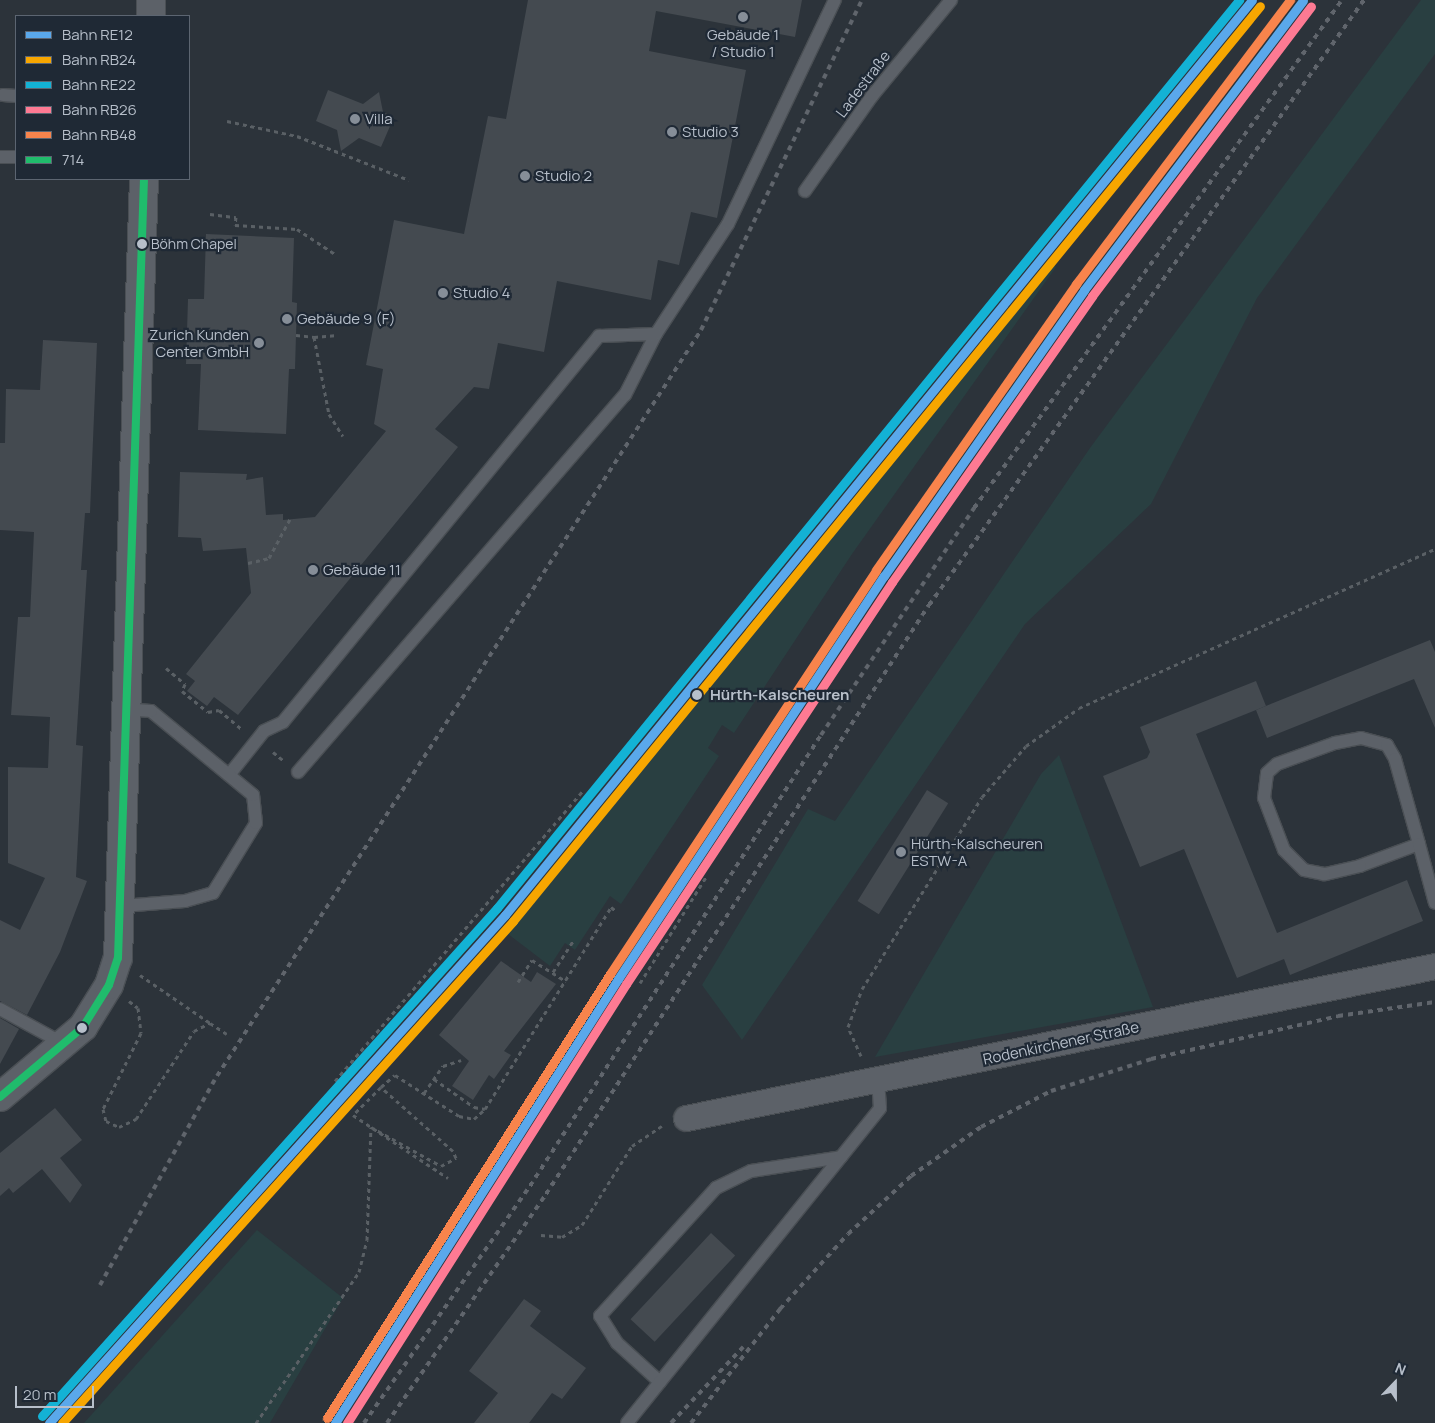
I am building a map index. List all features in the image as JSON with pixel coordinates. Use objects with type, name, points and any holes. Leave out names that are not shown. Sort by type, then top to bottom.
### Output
[{"type":"street","points":[[150,15],[151,0]]},
{"type":"street","points":[[0,1097],[83,1027],[109,985],[122,911],[124,709],[144,180]]},
{"type":"street","name":"Rodenkirchener Straße","points":[[686,1118],[878,1081],[1435,966]]},
{"type":"lane","points":[[298,772],[625,395],[656,334],[728,224],[835,0]]},
{"type":"lane","name":"Ladestraße","points":[[806,191],[872,96],[951,0]]},
{"type":"lane","points":[[0,157],[15,158]]},
{"type":"lane","points":[[228,775],[256,741],[283,722],[599,336],[656,334]]},
{"type":"lane","points":[[122,911],[185,901],[213,893],[256,823],[253,795],[151,711],[124,709]]},
{"type":"lane","points":[[1419,844],[1360,866],[1324,874],[1304,870],[1284,850],[1268,807],[1268,773],[1277,764],[1335,743],[1361,738],[1377,741],[1395,759],[1419,844],[1435,903]]},
{"type":"lane","points":[[0,1009],[65,1044]]},
{"type":"lane","points":[[627,1423],[880,1108],[878,1081]]},
{"type":"lane","points":[[660,1382],[616,1342],[600,1316],[716,1188],[751,1171],[841,1157]]},
{"type":"path","points":[[227,120],[297,136],[409,180]]},
{"type":"path","points":[[210,214],[236,217],[235,225],[298,229],[335,254]]},
{"type":"path","points":[[296,335],[314,337],[338,335]]},
{"type":"path","points":[[314,337],[329,414],[343,436]]},
{"type":"path","points":[[248,563],[268,558],[290,520]]},
{"type":"path","points":[[878,1081],[857,1051],[848,1028],[862,989],[982,797],[1026,746],[1080,708],[1435,549]]},
{"type":"path","points":[[166,668],[185,684],[182,692],[208,712],[219,710],[256,741]]},
{"type":"path","points":[[335,1081],[583,791]]},
{"type":"path","points":[[640,983],[706,877]]},
{"type":"path","points":[[448,1178],[353,1115],[395,1075],[468,1120],[486,1109],[611,907],[616,911]]},
{"type":"path","points":[[553,972],[574,940]]},
{"type":"path","points":[[518,982],[532,960],[566,981]]},
{"type":"path","points":[[109,985],[138,1008],[143,1021],[142,1033],[104,1100],[106,1121],[119,1127],[136,1119],[184,1040],[210,1024]]},
{"type":"path","points":[[155,986],[227,1034]]},
{"type":"path","points":[[424,1093],[443,1066],[462,1060]]},
{"type":"path","points":[[434,1079],[474,1106],[486,1109]]},
{"type":"path","points":[[371,1127],[441,1166],[456,1158],[453,1151],[381,1087]]},
{"type":"path","points":[[541,1235],[562,1238],[582,1225],[632,1146],[654,1128],[686,1118]]},
{"type":"path","points":[[256,1423],[359,1272],[367,1240],[371,1127]]},
{"type":"green space","points":[[1421,0],[1435,0],[1435,54],[1257,298],[1151,504],[1025,624],[742,1040],[702,985],[808,809],[835,821],[1090,448]]},
{"type":"green space","points":[[1050,261],[1056,267],[852,554],[734,733],[722,725],[708,748],[719,756],[621,904],[610,896],[575,950],[565,943],[550,966],[504,931]]},
{"type":"green space","points":[[1059,755],[1153,1007],[875,1057],[1041,774]]},
{"type":"green space","points":[[257,1230],[343,1298],[270,1423],[84,1423]]},
{"type":"building","points":[[528,0],[802,0],[795,37],[656,11],[649,51],[746,70],[717,218],[691,212],[679,265],[658,260],[651,300],[557,281],[544,352],[498,343],[489,389],[474,387],[435,429],[458,447],[238,715],[214,697],[207,706],[187,691],[195,681],[186,674],[251,593],[246,548],[203,551],[201,538],[178,537],[180,472],[247,474],[246,480],[263,477],[266,515],[283,514],[283,520],[315,517],[386,431],[374,424],[383,369],[366,365],[394,220],[464,234],[488,116],[506,119]]},
{"type":"building","name":"Villa","points":[[328,90],[363,104],[379,92],[383,112],[394,117],[381,147],[359,138],[341,151],[337,130],[316,121]]},
{"type":"building","name":"Gebäude 9 (F)","points":[[206,234],[294,238],[292,302],[297,303],[295,369],[289,369],[286,434],[198,430],[201,364],[186,364],[188,299],[204,299]]},
{"type":"building","points":[[43,340],[97,343],[90,513],[85,513],[81,570],[87,570],[76,745],[83,746],[76,877],[87,881],[60,952],[27,1015],[0,1001],[0,920],[20,930],[45,878],[8,863],[8,767],[48,768],[50,717],[11,715],[18,617],[30,617],[34,532],[0,530],[0,443],[5,443],[6,389],[40,390]]},
{"type":"building","points":[[1430,640],[1435,652],[1435,728],[1414,679],[1267,738],[1256,710]]},
{"type":"building","points":[[1256,681],[1266,706],[1196,734],[1277,933],[1407,880],[1423,921],[1290,975],[1284,959],[1237,978],[1184,849],[1140,867],[1103,776],[1147,758],[1150,752],[1140,727]]},
{"type":"building","name":"Hürth-Kalscheuren ESTW-A","points":[[927,790],[948,803],[879,914],[858,901]]},
{"type":"building","points":[[501,961],[531,982],[537,972],[556,984],[504,1051],[511,1055],[494,1079],[489,1075],[473,1100],[452,1086],[469,1061],[439,1035]]},
{"type":"building","points":[[0,1018],[19,1029],[0,1064]]},
{"type":"building","points":[[55,1108],[82,1140],[60,1158],[82,1185],[70,1203],[42,1169],[13,1193],[9,1188],[0,1196],[0,1153]]},
{"type":"building","points":[[711,1233],[735,1256],[655,1342],[631,1319]]},
{"type":"building","points":[[524,1299],[541,1311],[530,1326],[586,1368],[562,1399],[552,1393],[529,1423],[474,1423],[498,1393],[469,1371]]},
{"type":"railway","points":[[100,1285],[217,1076],[701,330],[862,0]]},
{"type":"railway","points":[[364,1423],[530,1186],[821,735],[974,508],[1342,0]]},
{"type":"railway","points":[[387,1423],[546,1194],[929,605],[1364,0]]},
{"type":"railway","points":[[691,1423],[780,1309],[848,1234],[911,1176],[981,1127],[1051,1091],[1151,1059],[1338,1016],[1435,1002]]},
{"type":"railway","points":[[671,1423],[743,1347]]},
{"type":"rail line","name":"RE22","points":[[42,1416],[497,908],[1239,0]]},
{"type":"rail line","name":"RE12","points":[[49,1423],[505,915],[1252,0]]},
{"type":"rail line","name":"RB48","points":[[327,1418],[610,974],[876,570],[1076,284],[1290,0]]},
{"type":"rail line","name":"RE12","points":[[335,1423],[618,979],[884,576],[1084,290],[1303,0]]},
{"type":"rail line","name":"RB24","points":[[62,1423],[513,921],[1260,6]]},
{"type":"rail line","name":"RB26","points":[[347,1423],[626,984],[892,582],[1092,296],[1311,6]]},
{"type":"transit line","name":"714","points":[[0,1097],[83,1027],[109,985],[118,958],[144,180]]},
{"type":"place","name":"Gebäude 1 / Studio 1","points":[[743,17]]},
{"type":"place","name":"Villa","points":[[355,119]]},
{"type":"place","name":"Studio 3","points":[[672,132]]},
{"type":"place","name":"Studio 2","points":[[525,176]]},
{"type":"place","name":"Böhm Chapel","points":[[142,244]]},
{"type":"place","name":"Studio 4","points":[[443,293]]},
{"type":"place","name":"Gebäude 9 (F)","points":[[287,319]]},
{"type":"place","name":"Zurich Kunden Center GmbH","points":[[259,343]]},
{"type":"place","name":"Gebäude 11","points":[[313,570]]},
{"type":"place","name":"Hürth-Kalscheuren","points":[[697,695]]},
{"type":"place","name":"Hürth-Kalscheuren ESTW-A","points":[[901,852]]}]
